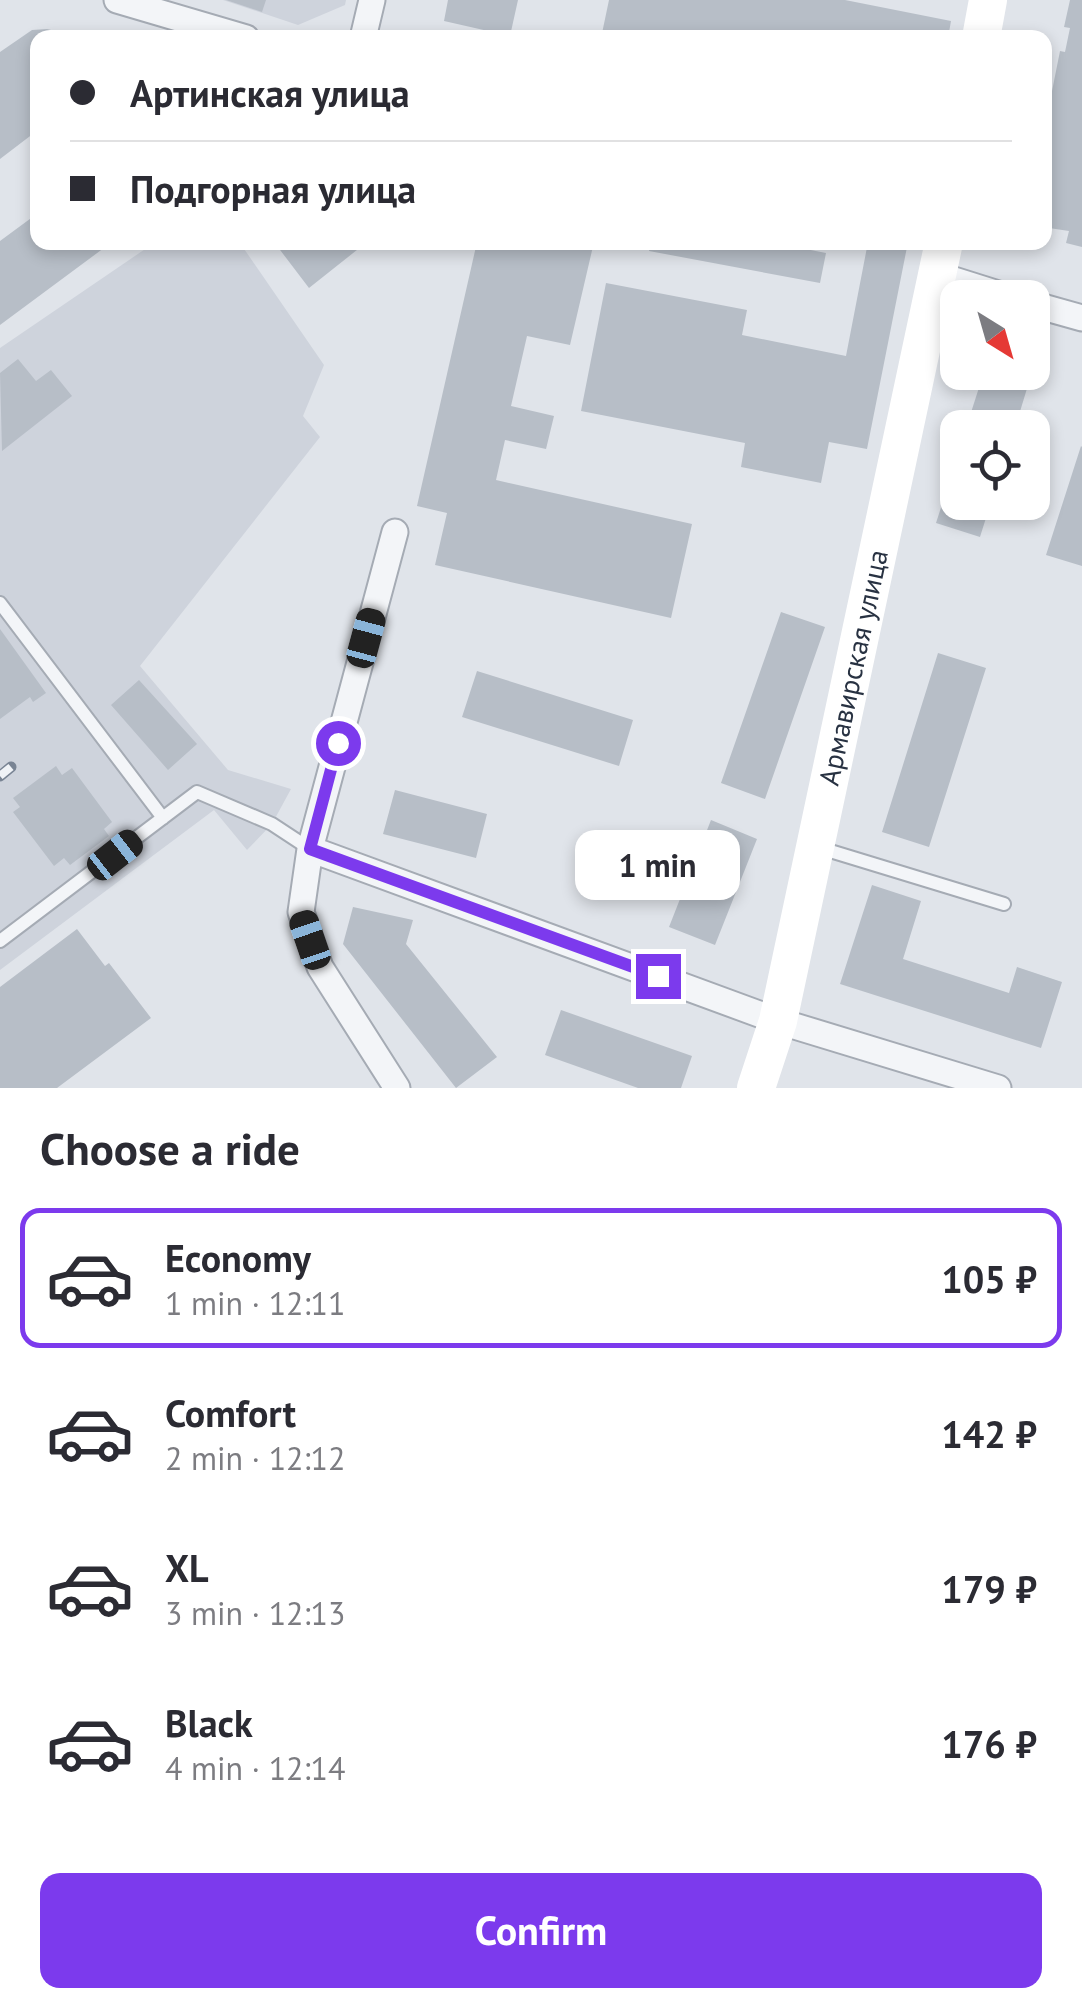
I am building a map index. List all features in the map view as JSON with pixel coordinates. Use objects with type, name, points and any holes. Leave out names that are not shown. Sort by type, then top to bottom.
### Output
[{"type":"main road","points":[[982,30],[988,0]]},
{"type":"main road","name":"Армавирская улица","points":[[756,1088],[778,1020],[941,259]]},
{"type":"street","points":[[117,0],[219,30]]},
{"type":"street","points":[[365,30],[372,0]]},
{"type":"street","points":[[941,259],[979,280]]},
{"type":"street","points":[[1050,309],[1082,318]]},
{"type":"street","points":[[395,532],[310,849],[301,912],[320,968],[397,1088]]},
{"type":"street","points":[[310,849],[778,1020],[998,1088]]},
{"type":"lane","points":[[0,602],[163,818]]},
{"type":"lane","points":[[0,941],[197,792],[272,824],[310,849]]},
{"type":"lane","points":[[814,846],[1004,904]]},
{"type":"shaded area","points":[[223,0],[346,0],[345,5],[298,25]]},
{"type":"shaded area","points":[[144,250],[245,250],[324,365],[303,416],[320,437],[140,666],[228,770],[291,789],[272,824],[247,850],[214,810],[0,970],[0,348]]},
{"type":"building","points":[[226,0],[266,0],[262,12]]},
{"type":"building","points":[[448,0],[518,0],[511,30],[484,30],[444,21]]},
{"type":"building","points":[[609,0],[845,0],[951,21],[949,30],[603,30]]},
{"type":"building","points":[[1070,0],[1082,0],[1082,247],[1066,243],[1069,231],[1052,228],[1052,91],[1060,51],[1065,52],[1070,28],[1064,27]]},
{"type":"building","points":[[30,31],[30,136],[0,159],[0,52]]},
{"type":"building","points":[[30,219],[30,250],[101,250],[0,325],[0,241]]},
{"type":"building","points":[[280,250],[357,250],[309,288]]},
{"type":"building","points":[[475,250],[592,250],[570,345],[527,336],[511,406],[554,416],[546,449],[505,440],[496,480],[692,524],[671,618],[435,565],[447,513],[417,506]]},
{"type":"building","points":[[811,250],[826,253],[820,283],[649,251]]},
{"type":"building","points":[[866,250],[906,250],[867,449],[829,442],[821,483],[741,467],[745,443],[581,411],[606,283],[747,310],[742,335],[846,356]]},
{"type":"building","points":[[18,359],[36,381],[51,370],[72,396],[2,451],[0,373]]},
{"type":"building","points":[[978,390],[1027,390],[1020,410],[972,410]]},
{"type":"building","points":[[1082,447],[1082,566],[1046,555]]},
{"type":"building","points":[[940,511],[940,520],[985,520],[980,537],[936,523]]},
{"type":"building","points":[[781,612],[825,627],[765,799],[721,783]]},
{"type":"building","points":[[0,629],[46,693],[33,702],[30,697],[0,719]]},
{"type":"building","points":[[938,653],[986,668],[929,847],[882,832]]},
{"type":"building","points":[[477,671],[633,720],[619,766],[462,717]]},
{"type":"building","points":[[139,680],[197,744],[168,770],[111,705]]},
{"type":"building","points":[[56,766],[62,775],[72,768],[112,822],[104,829],[109,836],[70,865],[64,858],[54,866],[13,812],[20,807],[13,798]]},
{"type":"building","points":[[395,790],[487,814],[476,858],[383,834]]},
{"type":"building","points":[[711,820],[757,839],[715,945],[669,927]]},
{"type":"building","points":[[872,885],[921,901],[903,959],[1009,993],[1017,967],[1062,982],[1041,1048],[840,984]]},
{"type":"building","points":[[353,907],[413,920],[406,944],[497,1057],[456,1088],[343,944]]},
{"type":"building","points":[[77,929],[151,1018],[57,1088],[0,1088],[0,987]]},
{"type":"building","points":[[561,1010],[692,1056],[681,1088],[638,1088],[545,1055]]},
{"type":"railway","points":[[0,776],[11,767]]},
{"type":"route","points":[[338,743],[310,849],[658,976]]}]
